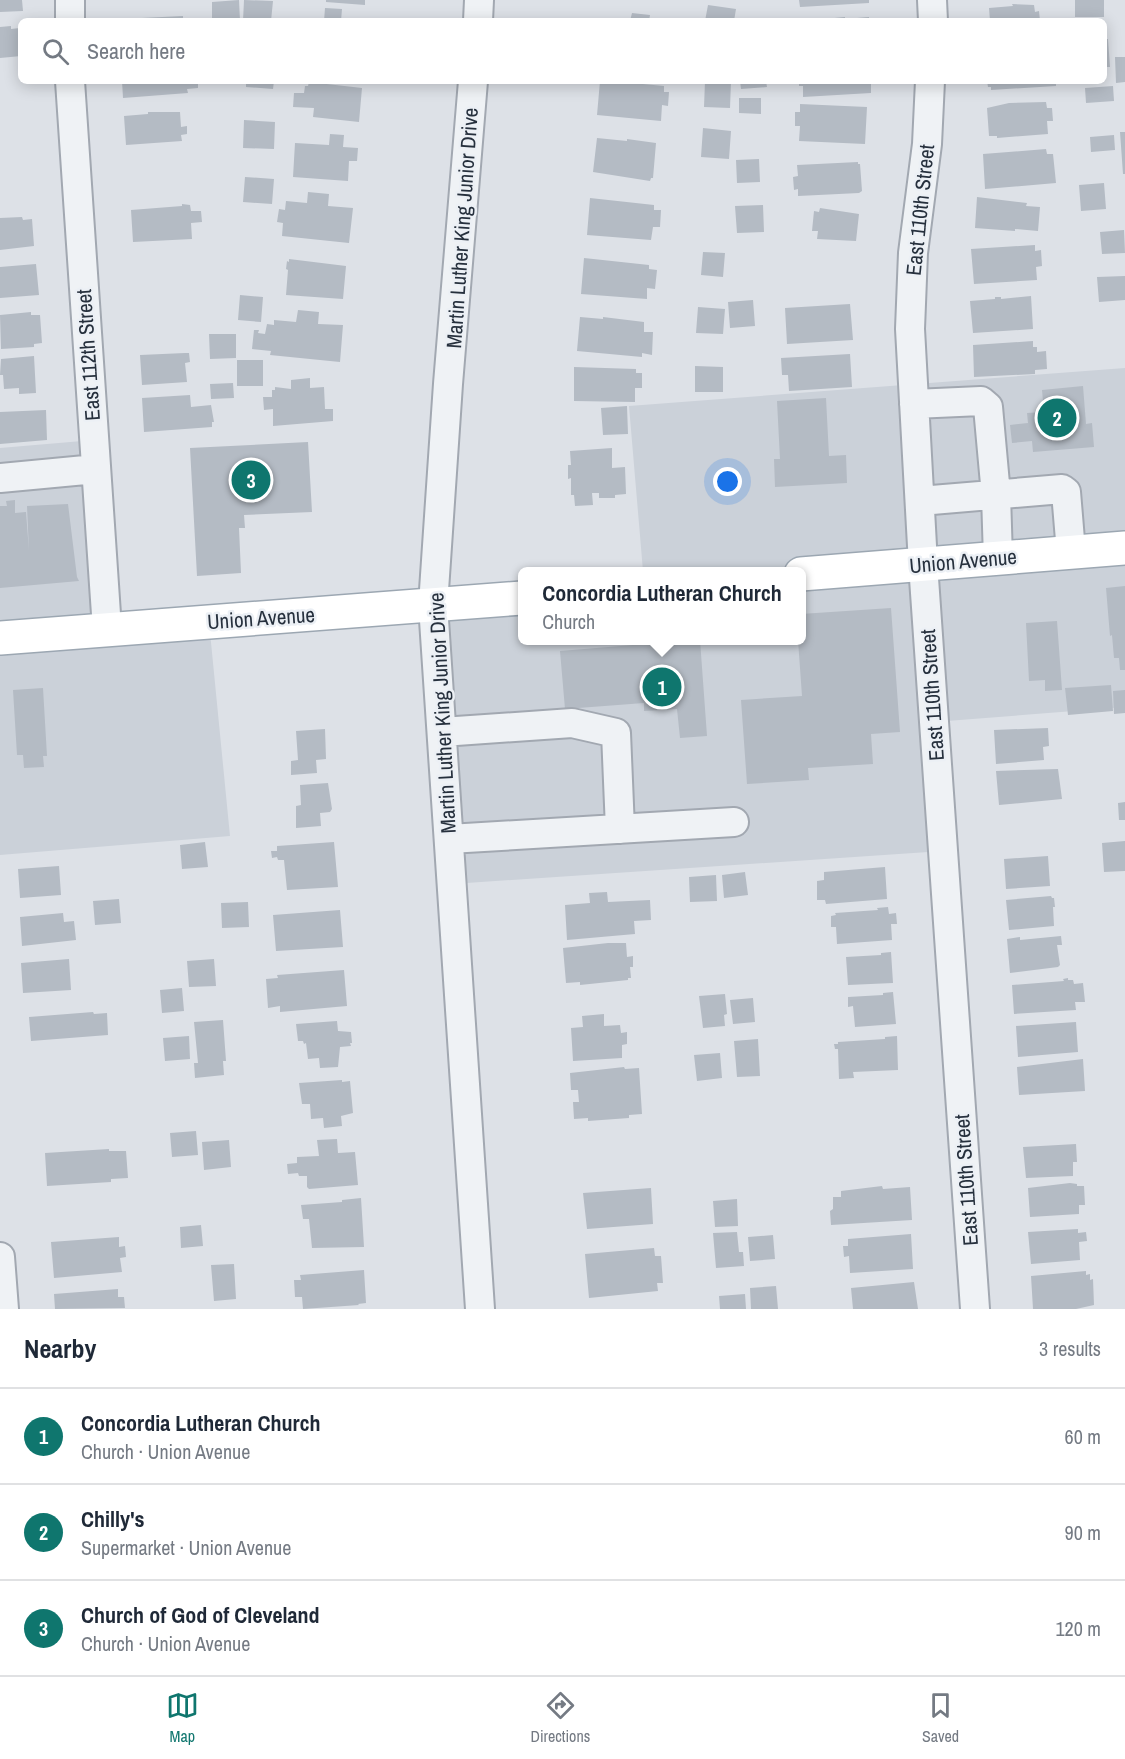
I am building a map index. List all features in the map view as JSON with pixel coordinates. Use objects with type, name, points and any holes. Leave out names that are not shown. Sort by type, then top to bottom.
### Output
[{"type":"main road","name":"Union Avenue","points":[[806,574],[1125,548]]},
{"type":"main road","name":"Union Avenue","points":[[0,638],[518,598]]},
{"type":"street","points":[[70,0],[70,18]]},
{"type":"street","points":[[478,18],[479,0]]},
{"type":"street","points":[[932,0],[933,18]]},
{"type":"street","name":"East 112th Street","points":[[70,84],[107,629]]},
{"type":"street","name":"Martin Luther King Junior Drive","points":[[473,84],[448,384],[433,605],[480,1309]]},
{"type":"street","name":"East 110th Street","points":[[930,84],[927,144],[913,253],[910,329],[923,564],[975,1309]]},
{"type":"street","points":[[914,404],[981,401],[988,407],[996,495],[998,558]]},
{"type":"street","points":[[0,478],[96,469]]},
{"type":"street","points":[[920,501],[1062,489],[1066,492],[1071,552]]},
{"type":"street","points":[[442,732],[572,723],[616,733],[620,829]]},
{"type":"street","points":[[449,839],[734,822]]},
{"type":"street","points":[[0,1257],[4,1309]]},
{"type":"shaded area","points":[[1125,368],[1125,707],[934,722],[943,851],[452,884],[433,605],[518,598],[518,645],[806,645],[806,567],[643,567],[629,406]]},
{"type":"shaded area","points":[[94,440],[107,629],[209,622],[230,836],[0,855],[0,448]]},
{"type":"building","points":[[0,0],[22,0],[23,11],[0,12]]},
{"type":"building","points":[[239,0],[240,18],[212,18],[212,2]]},
{"type":"building","points":[[244,0],[273,1],[271,18],[243,18]]},
{"type":"building","points":[[326,0],[365,0],[365,5],[326,2]]},
{"type":"building","points":[[799,0],[869,0],[869,3],[800,7]]},
{"type":"building","points":[[1075,0],[1104,0],[1104,17],[1075,17]]},
{"type":"building","points":[[1012,4],[1034,5],[1035,12],[1039,11],[1040,18],[990,18],[989,8],[1013,6]]},
{"type":"building","points":[[708,5],[736,9],[734,18],[706,18]]},
{"type":"building","points":[[325,8],[342,9],[341,18],[324,18]]},
{"type":"building","points":[[632,13],[650,15],[650,18],[631,18]]},
{"type":"building","points":[[183,16],[183,18],[142,18]]},
{"type":"building","points":[[0,27],[18,28],[18,56],[0,58]]},
{"type":"building","points":[[1107,39],[1108,39],[1110,67],[1107,67]]},
{"type":"building","points":[[1115,57],[1125,57],[1125,82],[1116,83]]},
{"type":"building","points":[[122,84],[198,84],[198,88],[187,89],[188,93],[123,98]]},
{"type":"building","points":[[246,84],[274,84],[273,89],[246,87]]},
{"type":"building","points":[[308,84],[327,84],[362,88],[359,122],[313,117],[314,108],[293,107],[294,93],[304,93],[305,86]]},
{"type":"building","points":[[600,84],[664,86],[664,92],[669,92],[668,106],[662,105],[661,121],[597,115]]},
{"type":"building","points":[[705,84],[731,84],[730,108],[704,107]]},
{"type":"building","points":[[740,84],[766,84],[767,87],[741,89]]},
{"type":"building","points":[[799,84],[871,84],[871,93],[803,97],[803,86]]},
{"type":"building","points":[[988,84],[1056,84],[1056,86],[991,90],[991,87],[988,87]]},
{"type":"building","points":[[1113,86],[1114,101],[1086,103],[1085,88]]},
{"type":"building","points":[[739,98],[761,98],[761,114],[739,113]]},
{"type":"building","points":[[1046,102],[1047,108],[1052,108],[1053,121],[1047,121],[1048,134],[997,138],[997,136],[989,136],[987,108],[1009,103]]},
{"type":"building","points":[[800,104],[867,107],[865,144],[799,141],[800,126],[795,126],[795,112],[800,112]]},
{"type":"building","points":[[148,112],[180,112],[181,127],[187,126],[187,134],[181,135],[182,141],[126,145],[124,116],[148,114]]},
{"type":"building","points":[[244,120],[275,122],[274,149],[243,148]]},
{"type":"building","points":[[703,128],[731,131],[729,159],[701,157]]},
{"type":"building","points":[[1120,132],[1125,132],[1125,174],[1123,174]]},
{"type":"building","points":[[330,134],[344,135],[343,147],[358,148],[357,161],[349,161],[348,181],[293,177],[295,143],[329,145]]},
{"type":"building","points":[[1114,135],[1115,150],[1091,152],[1090,137]]},
{"type":"building","points":[[597,138],[656,143],[653,178],[650,181],[593,172]]},
{"type":"building","points":[[1046,149],[1047,154],[1053,154],[1056,183],[985,189],[983,154]]},
{"type":"building","points":[[759,159],[760,182],[737,183],[736,160]]},
{"type":"building","points":[[858,162],[862,191],[859,193],[798,196],[798,189],[794,190],[793,177],[798,176],[797,165]]},
{"type":"building","points":[[245,177],[274,179],[272,204],[243,202]]},
{"type":"building","points":[[1104,183],[1106,209],[1081,211],[1079,185]]},
{"type":"building","points":[[308,192],[329,194],[328,206],[353,208],[349,243],[282,236],[283,223],[277,222],[279,209],[285,210],[286,201],[307,203]]},
{"type":"building","points":[[977,197],[1027,203],[1026,206],[1040,207],[1038,231],[975,228]]},
{"type":"building","points":[[590,198],[654,205],[654,210],[661,210],[660,227],[653,227],[651,240],[587,235]]},
{"type":"building","points":[[182,204],[190,205],[191,211],[201,211],[202,222],[191,223],[192,239],[133,242],[131,210],[182,206]]},
{"type":"building","points":[[763,205],[764,232],[737,233],[735,206]]},
{"type":"building","points":[[820,208],[859,214],[856,241],[817,239],[818,231],[812,231],[814,211],[819,212]]},
{"type":"building","points":[[22,217],[23,220],[32,219],[34,246],[0,250],[0,218]]},
{"type":"building","points":[[1124,230],[1125,253],[1102,254],[1100,232]]},
{"type":"building","points":[[1035,245],[1035,251],[1041,250],[1042,266],[1036,267],[1037,280],[974,284],[971,249]]},
{"type":"building","points":[[703,252],[725,253],[723,277],[701,275]]},
{"type":"building","points":[[584,258],[649,265],[649,269],[657,270],[655,289],[647,288],[647,299],[581,294]]},
{"type":"building","points":[[289,259],[346,266],[343,299],[286,295],[288,270],[286,269]]},
{"type":"building","points":[[36,264],[39,295],[0,298],[0,267]]},
{"type":"building","points":[[1125,276],[1125,300],[1099,302],[1097,277]]},
{"type":"building","points":[[240,295],[263,297],[261,322],[238,320]]},
{"type":"building","points":[[1031,296],[1033,329],[973,333],[970,301],[995,299],[995,297],[1001,297],[1001,299]]},
{"type":"building","points":[[753,300],[755,326],[730,328],[728,302]]},
{"type":"building","points":[[850,304],[853,340],[787,344],[785,308]]},
{"type":"building","points":[[698,307],[725,309],[723,334],[696,333]]},
{"type":"building","points":[[298,310],[319,312],[318,324],[343,325],[340,362],[270,355],[271,351],[252,349],[254,330],[265,334],[267,324],[274,325],[274,320],[296,322]]},
{"type":"building","points":[[31,312],[31,315],[40,315],[42,343],[34,344],[34,347],[1,349],[0,315]]},
{"type":"building","points":[[580,317],[644,322],[644,332],[653,332],[652,355],[642,353],[642,357],[577,351]]},
{"type":"building","points":[[209,334],[236,334],[236,358],[210,359]]},
{"type":"building","points":[[1033,341],[1033,347],[1037,347],[1037,352],[1046,351],[1047,369],[1035,370],[1035,374],[974,377],[973,345]]},
{"type":"building","points":[[189,353],[190,362],[185,363],[187,382],[142,385],[140,355]]},
{"type":"building","points":[[850,354],[852,387],[789,391],[788,375],[782,375],[781,358]]},
{"type":"building","points":[[34,356],[36,393],[19,394],[19,388],[4,389],[3,375],[0,375],[1,359]]},
{"type":"building","points":[[237,360],[263,360],[263,386],[237,386]]},
{"type":"building","points":[[695,366],[723,367],[723,392],[695,392]]},
{"type":"building","points":[[574,367],[636,369],[636,373],[642,373],[642,388],[635,388],[635,402],[574,401]]},
{"type":"building","points":[[310,378],[310,388],[324,387],[325,409],[333,409],[333,421],[273,426],[273,409],[264,410],[263,397],[272,397],[272,390],[275,390],[275,387],[291,389],[291,380]]},
{"type":"building","points":[[233,383],[234,398],[211,399],[210,384]]},
{"type":"building","points":[[1083,386],[1086,424],[1092,423],[1094,447],[1033,452],[1032,441],[1012,443],[1010,425],[1028,423],[1027,413],[1044,412],[1042,390]]},
{"type":"building","points":[[190,395],[191,407],[211,405],[214,422],[212,422],[212,427],[144,432],[142,398]]},
{"type":"building","points":[[826,398],[829,456],[846,455],[847,483],[775,487],[774,459],[780,459],[777,401]]},
{"type":"building","points":[[627,406],[628,434],[603,435],[601,408]]},
{"type":"building","points":[[46,410],[47,440],[0,444],[0,412]]},
{"type":"building","points":[[308,442],[312,512],[244,515],[245,528],[239,528],[241,573],[197,576],[190,448]]},
{"type":"building","points":[[612,448],[612,468],[625,467],[626,494],[615,495],[615,498],[599,498],[599,493],[592,493],[593,505],[575,506],[574,495],[571,495],[571,478],[568,479],[568,465],[571,465],[570,451]]},
{"type":"building","points":[[15,500],[15,513],[26,512],[29,551],[27,506],[68,504],[79,581],[0,588],[0,506],[7,506],[6,501]]},
{"type":"building","points":[[1125,586],[1125,670],[1120,670],[1119,658],[1114,658],[1112,635],[1110,636],[1106,588]]},
{"type":"building","points":[[891,608],[900,732],[871,734],[873,764],[808,768],[809,780],[747,784],[741,700],[802,696],[798,645],[806,645],[806,614]]},
{"type":"building","points":[[1057,621],[1062,690],[1045,691],[1045,680],[1029,681],[1026,623]]},
{"type":"building","points":[[633,645],[700,645],[707,736],[680,738],[677,709],[644,711],[644,703],[565,709],[560,651]]},
{"type":"building","points":[[1111,685],[1113,711],[1068,715],[1065,688]]},
{"type":"building","points":[[43,688],[47,756],[43,756],[44,767],[24,768],[23,755],[17,755],[13,690]]},
{"type":"building","points":[[1125,690],[1125,713],[1114,714],[1113,691]]},
{"type":"building","points":[[1048,728],[1049,746],[1043,747],[1044,760],[996,764],[994,730]]},
{"type":"building","points":[[325,729],[326,759],[316,760],[317,773],[291,775],[291,761],[298,760],[296,731]]},
{"type":"building","points":[[1058,769],[1062,799],[999,805],[996,771]]},
{"type":"building","points":[[328,783],[332,809],[330,812],[320,813],[321,826],[296,828],[296,806],[301,805],[300,785]]},
{"type":"building","points":[[1125,802],[1125,820],[1119,820],[1118,803]]},
{"type":"building","points":[[1125,841],[1125,871],[1104,872],[1102,843]]},
{"type":"building","points":[[205,842],[208,867],[182,869],[180,845]]},
{"type":"building","points":[[334,842],[338,887],[287,890],[284,860],[278,860],[277,857],[272,858],[271,851],[277,851],[277,846]]},
{"type":"building","points":[[1048,856],[1050,886],[1006,889],[1004,859]]},
{"type":"building","points":[[59,866],[61,895],[20,898],[18,869]]},
{"type":"building","points":[[885,867],[887,899],[826,904],[825,900],[817,900],[817,881],[824,880],[824,872]]},
{"type":"building","points":[[745,872],[748,895],[724,898],[722,875]]},
{"type":"building","points":[[716,875],[717,901],[690,902],[689,877]]},
{"type":"building","points":[[607,892],[608,902],[650,900],[651,920],[634,921],[635,934],[567,940],[565,905],[590,903],[589,893]]},
{"type":"building","points":[[1051,896],[1054,898],[1055,907],[1053,907],[1054,926],[1009,930],[1006,900]]},
{"type":"building","points":[[119,899],[121,923],[95,925],[93,901]]},
{"type":"building","points":[[248,902],[249,927],[222,928],[221,903]]},
{"type":"building","points":[[888,907],[889,914],[896,913],[897,924],[891,924],[892,940],[837,944],[836,927],[831,927],[831,916],[836,915],[835,913],[878,910],[877,908]]},
{"type":"building","points":[[340,910],[343,947],[276,951],[273,915]]},
{"type":"building","points":[[63,913],[64,922],[74,921],[76,940],[22,946],[20,917]]},
{"type":"building","points":[[1061,936],[1062,945],[1057,945],[1060,965],[1058,967],[1010,973],[1007,939]]},
{"type":"building","points":[[626,943],[627,957],[633,956],[633,967],[630,967],[631,978],[580,985],[580,982],[566,983],[563,948]]},
{"type":"building","points":[[891,952],[893,983],[848,985],[846,957],[881,955],[881,953]]},
{"type":"building","points":[[69,959],[71,990],[23,993],[21,963]]},
{"type":"building","points":[[214,959],[216,986],[189,987],[187,961]]},
{"type":"building","points":[[344,970],[347,1006],[280,1012],[280,1006],[268,1008],[266,979],[278,978],[277,975]]},
{"type":"building","points":[[1068,978],[1068,980],[1073,980],[1074,984],[1083,983],[1085,1002],[1075,1002],[1076,1010],[1014,1014],[1012,985],[1064,981],[1063,979]]},
{"type":"building","points":[[182,988],[184,1011],[162,1013],[160,990]]},
{"type":"building","points":[[893,992],[896,1024],[855,1027],[853,1006],[848,1007],[848,997],[883,995],[883,993]]},
{"type":"building","points":[[725,994],[727,1014],[724,1015],[725,1026],[703,1028],[699,996]]},
{"type":"building","points":[[753,998],[755,1022],[733,1024],[730,1000]]},
{"type":"building","points":[[93,1012],[94,1014],[107,1013],[108,1035],[31,1041],[29,1017]]},
{"type":"building","points":[[604,1014],[604,1026],[620,1025],[621,1033],[627,1032],[627,1044],[622,1045],[622,1058],[573,1061],[571,1028],[583,1027],[582,1016]]},
{"type":"building","points":[[223,1020],[226,1061],[223,1061],[224,1075],[195,1078],[194,1063],[198,1063],[194,1022]]},
{"type":"building","points":[[337,1021],[338,1031],[351,1032],[351,1046],[340,1047],[338,1067],[320,1068],[319,1058],[308,1059],[306,1043],[298,1041],[296,1024]]},
{"type":"building","points":[[1076,1022],[1078,1052],[1018,1057],[1016,1026]]},
{"type":"building","points":[[189,1036],[190,1059],[165,1061],[163,1038]]},
{"type":"building","points":[[897,1036],[898,1070],[853,1072],[854,1078],[839,1079],[838,1049],[835,1049],[834,1044]]},
{"type":"building","points":[[758,1039],[760,1076],[737,1077],[734,1041]]},
{"type":"building","points":[[720,1053],[722,1078],[697,1081],[694,1055]]},
{"type":"building","points":[[1083,1059],[1085,1091],[1019,1095],[1017,1067]]},
{"type":"building","points":[[624,1067],[625,1069],[639,1068],[642,1114],[629,1115],[629,1118],[588,1121],[588,1118],[574,1119],[573,1102],[579,1102],[578,1090],[571,1090],[570,1073]]},
{"type":"building","points":[[342,1080],[342,1082],[350,1081],[353,1113],[341,1116],[342,1126],[324,1128],[323,1118],[311,1119],[310,1104],[302,1104],[299,1083]]},
{"type":"building","points":[[196,1131],[198,1155],[172,1157],[170,1133]]},
{"type":"building","points":[[337,1139],[338,1153],[355,1152],[358,1185],[309,1189],[307,1176],[299,1176],[298,1173],[288,1174],[287,1164],[297,1163],[297,1157],[319,1156],[317,1140]]},
{"type":"building","points":[[229,1140],[231,1167],[204,1170],[202,1142]]},
{"type":"building","points":[[1076,1144],[1077,1162],[1073,1162],[1073,1176],[1026,1178],[1023,1147]]},
{"type":"building","points":[[109,1149],[109,1151],[126,1151],[128,1178],[111,1179],[111,1182],[47,1186],[45,1153]]},
{"type":"building","points":[[1070,1183],[1084,1186],[1085,1205],[1079,1205],[1079,1214],[1030,1217],[1028,1188]]},
{"type":"building","points":[[882,1186],[883,1189],[910,1187],[912,1220],[831,1225],[830,1211],[833,1209],[833,1197],[841,1197],[841,1191]]},
{"type":"building","points":[[651,1188],[653,1224],[587,1229],[583,1193]]},
{"type":"building","points":[[361,1198],[364,1247],[312,1248],[309,1219],[303,1219],[301,1205]]},
{"type":"building","points":[[737,1199],[738,1226],[715,1227],[713,1201]]},
{"type":"building","points":[[201,1225],[203,1246],[181,1248],[180,1227]]},
{"type":"building","points":[[1078,1229],[1078,1233],[1086,1232],[1087,1241],[1079,1242],[1080,1260],[1031,1264],[1028,1232]]},
{"type":"building","points":[[737,1232],[739,1252],[743,1252],[744,1266],[716,1268],[713,1233]]},
{"type":"building","points":[[911,1234],[913,1269],[850,1273],[849,1256],[844,1257],[843,1246],[848,1246],[848,1239]]},
{"type":"building","points":[[773,1235],[775,1259],[750,1261],[748,1237]]},
{"type":"building","points":[[119,1237],[119,1247],[125,1246],[126,1257],[120,1258],[122,1272],[54,1278],[51,1242]]},
{"type":"building","points":[[654,1248],[655,1256],[661,1256],[663,1283],[657,1283],[658,1291],[589,1298],[585,1254]]},
{"type":"building","points":[[234,1264],[236,1299],[214,1301],[211,1265]]},
{"type":"building","points":[[364,1270],[366,1303],[303,1309],[302,1297],[295,1297],[294,1280],[301,1280],[300,1275]]},
{"type":"building","points":[[1086,1271],[1086,1275],[1090,1274],[1090,1280],[1093,1279],[1094,1305],[1076,1309],[1033,1309],[1031,1276]]},
{"type":"building","points":[[914,1282],[918,1309],[853,1309],[851,1288]]},
{"type":"building","points":[[776,1286],[778,1309],[751,1309],[750,1288]]},
{"type":"building","points":[[118,1289],[118,1297],[124,1297],[125,1308],[55,1309],[54,1294]]},
{"type":"building","points":[[745,1294],[746,1309],[720,1309],[719,1296]]},
{"type":"place","name":"Chilly's","points":[[1057,418]]},
{"type":"place","name":"Church of God of Cleveland","points":[[251,480]]},
{"type":"place","name":"Concordia Lutheran Church","points":[[662,687]]}]
